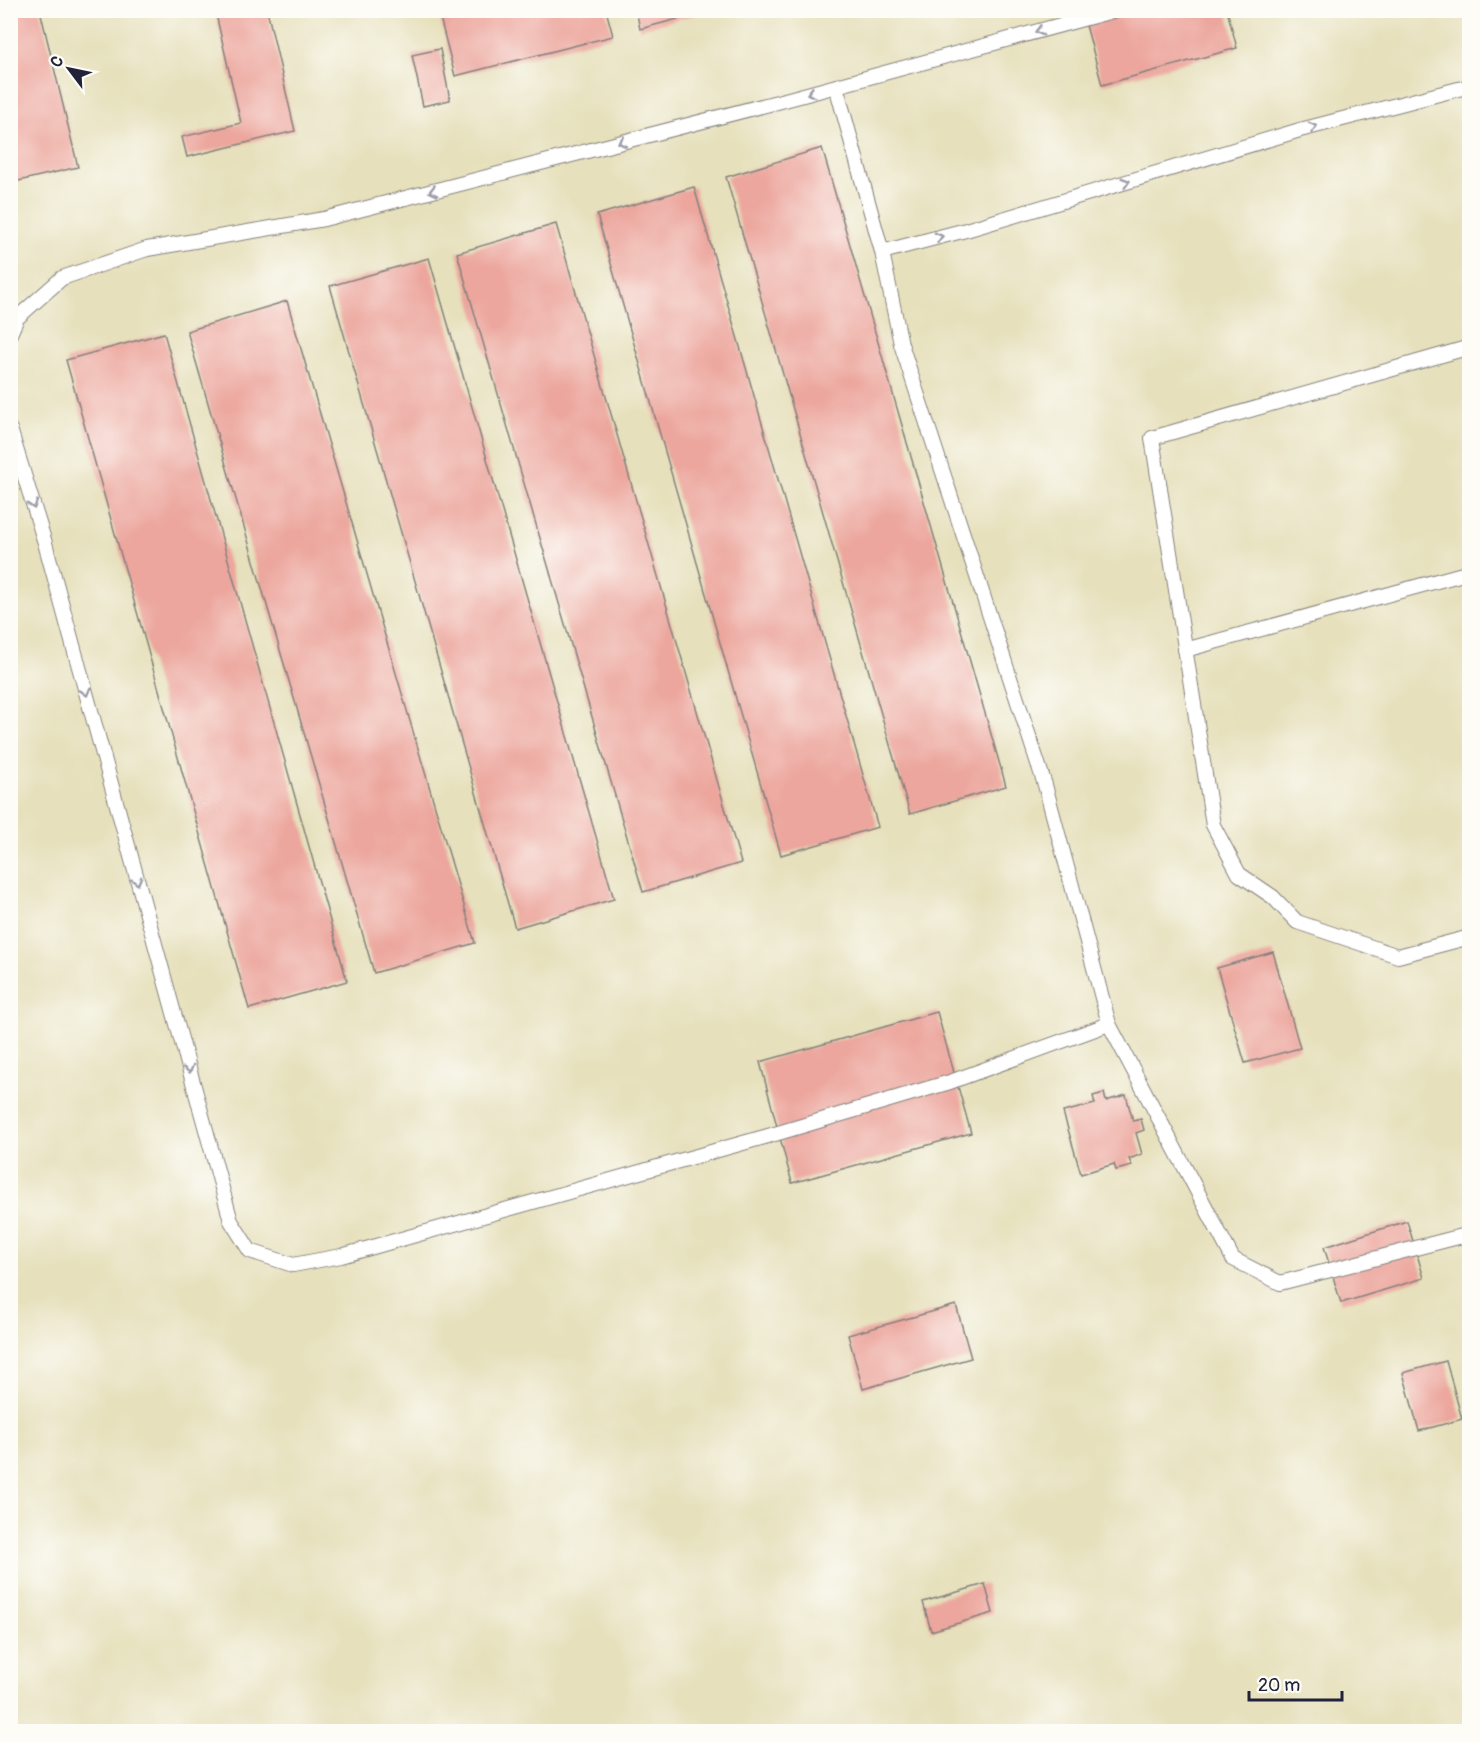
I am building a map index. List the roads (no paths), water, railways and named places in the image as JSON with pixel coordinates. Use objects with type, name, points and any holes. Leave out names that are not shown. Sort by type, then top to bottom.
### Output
[{"type":"lane","points":[[10,334],[17,318],[62,278],[147,249],[324,219],[836,86],[1116,10]]},
{"type":"lane","points":[[836,86],[882,252],[901,344],[1045,785],[1109,1024],[1233,1259],[1280,1283],[1470,1234]]},
{"type":"lane","points":[[882,252],[966,230],[1300,130],[1470,86]]},
{"type":"lane","points":[[1470,347],[1152,438],[1213,825],[1239,874],[1274,897],[1297,922],[1398,956],[1470,938]]},
{"type":"lane","points":[[10,429],[45,543],[231,1221],[250,1251],[293,1264],[341,1256],[768,1136],[939,1085],[1109,1024]]},
{"type":"lane","points":[[1185,650],[1470,572]]}]
